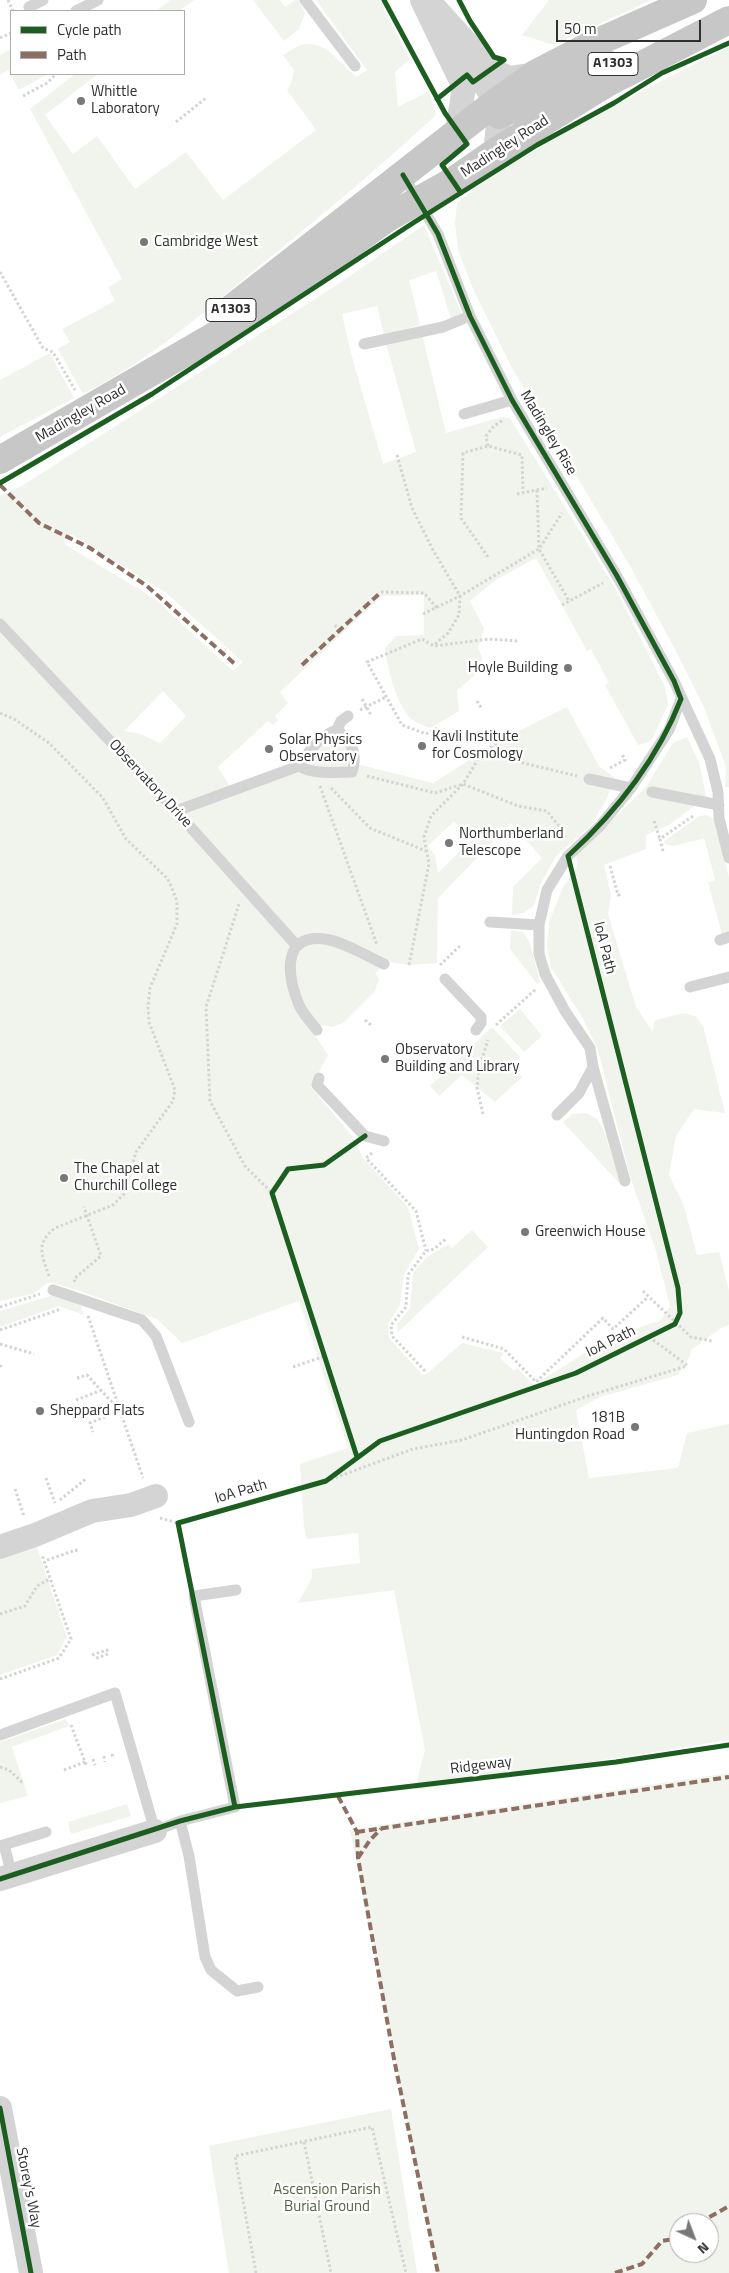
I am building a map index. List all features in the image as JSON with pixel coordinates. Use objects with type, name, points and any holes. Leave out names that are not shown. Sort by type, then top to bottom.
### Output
[{"type":"main road","name":"Madingley Road","points":[[162,366],[236,305],[457,132],[494,109],[535,74],[591,45],[693,0]]},
{"type":"main road","name":"A1303","points":[[494,109],[562,86],[729,14]]},
{"type":"main road","name":"Madingley Road","points":[[0,460],[264,307],[389,216],[420,201],[607,83],[729,20]]},
{"type":"street","points":[[422,0],[464,87],[494,109]]},
{"type":"street","points":[[428,0],[452,29],[491,70],[510,78],[535,74]]},
{"type":"street","points":[[452,29],[494,109],[495,152]]},
{"type":"street","points":[[457,132],[464,87]]},
{"type":"street","points":[[0,1547],[35,1535],[92,1511],[131,1505],[156,1496]]},
{"type":"street","points":[[6,1877],[155,1830]]},
{"type":"street","name":"Storey's Way","points":[[0,2108],[31,2273]]},
{"type":"lane","points":[[30,6],[43,0]]},
{"type":"lane","points":[[78,10],[98,0]]},
{"type":"lane","points":[[305,0],[355,66]]},
{"type":"lane","name":"Madingley Rise","points":[[403,175],[438,234],[470,316],[512,400],[572,497],[674,681],[724,792],[719,818],[729,858]]},
{"type":"lane","points":[[364,344],[444,327],[470,316]]},
{"type":"lane","points":[[464,414],[512,400]]},
{"type":"lane","name":"Observatory Drive","points":[[0,624],[176,811],[297,946]]},
{"type":"lane","points":[[625,1181],[593,1067],[590,1048],[565,1011],[545,974],[539,954],[539,925],[547,890],[568,856],[600,826],[631,788],[669,730],[681,699]]},
{"type":"lane","points":[[176,811],[299,766],[308,751],[331,732],[337,730],[341,721],[348,716]]},
{"type":"lane","points":[[299,766],[306,770],[352,772],[356,761],[353,749],[347,737],[337,730]]},
{"type":"lane","points":[[589,779],[631,788]]},
{"type":"lane","points":[[652,792],[722,810]]},
{"type":"lane","points":[[490,922],[539,925]]},
{"type":"lane","points":[[317,1030],[300,1007],[290,976],[289,958],[297,946],[309,938],[326,939],[384,964]]},
{"type":"lane","points":[[690,987],[729,977]]},
{"type":"lane","points":[[445,979],[481,1017],[479,1027]]},
{"type":"lane","points":[[557,1115],[579,1093],[593,1067]]},
{"type":"lane","points":[[319,1078],[318,1085],[365,1136],[384,1141]]},
{"type":"lane","points":[[53,1290],[142,1320],[156,1336],[189,1422]]},
{"type":"lane","points":[[0,1735],[115,1692],[155,1830],[180,1821],[235,1807],[194,1596],[236,1590]]},
{"type":"lane","points":[[180,1821],[189,1856],[205,1957],[211,1970],[237,1991],[258,1987]]},
{"type":"lane","points":[[6,1877],[2,1846],[46,1832]]},
{"type":"path","points":[[23,96],[47,83],[55,75]]},
{"type":"path","points":[[176,122],[206,98]]},
{"type":"path","points":[[0,272],[43,348],[52,352],[77,393]]},
{"type":"path","points":[[488,446],[486,436],[494,426],[519,410]]},
{"type":"path","points":[[488,557],[461,518],[463,453],[488,446],[522,455],[523,492]]},
{"type":"path","points":[[397,454],[412,508],[433,550],[460,596],[459,615],[448,633],[434,646]]},
{"type":"path","points":[[517,494],[565,485]]},
{"type":"path","points":[[537,490],[539,549],[569,601]]},
{"type":"path","points":[[423,614],[460,596],[539,549],[572,497]]},
{"type":"path","points":[[562,605],[617,576]]},
{"type":"path","points":[[381,592],[424,593],[437,608]]},
{"type":"path","points":[[335,625],[340,630]]},
{"type":"path","points":[[437,728],[426,734],[402,725],[367,662],[422,638],[434,646],[489,638],[518,641]]},
{"type":"path","points":[[348,716],[386,697]]},
{"type":"path","points":[[362,699],[371,716]]},
{"type":"path","points":[[477,701],[482,709]]},
{"type":"path","points":[[0,713],[14,719],[49,743],[103,798],[126,839],[168,879],[177,901],[176,924],[150,988],[148,1007],[149,1022],[175,1090],[172,1101],[136,1152],[124,1194],[113,1205],[55,1228],[47,1234],[41,1243],[42,1254],[53,1290],[0,1307]]},
{"type":"path","points":[[409,965],[429,864],[424,836],[431,816],[463,784],[482,753],[496,744],[493,728]]},
{"type":"path","points":[[482,753],[589,779]]},
{"type":"path","points":[[315,771],[370,828],[426,851]]},
{"type":"path","points":[[315,771],[384,964]]},
{"type":"path","points":[[352,772],[435,793],[463,784],[518,806],[547,811],[563,831],[568,856]]},
{"type":"path","points":[[660,839],[695,814]]},
{"type":"path","points":[[654,821],[663,851]]},
{"type":"path","points":[[610,866],[618,895],[622,894]]},
{"type":"path","points":[[244,889],[206,1007],[210,1101],[245,1166],[272,1193],[275,1202]]},
{"type":"path","points":[[440,965],[461,945]]},
{"type":"path","points":[[483,1114],[477,1088],[479,1068],[490,1032],[542,983],[545,974]]},
{"type":"path","points":[[365,1020],[371,1025]]},
{"type":"path","points":[[479,1027],[490,1032]]},
{"type":"path","points":[[384,1141],[366,1158],[416,1211],[426,1251]]},
{"type":"path","points":[[272,1193],[277,1185]]},
{"type":"path","points":[[84,1207],[101,1256],[74,1279],[144,1480],[135,1483]]},
{"type":"path","points":[[425,1371],[392,1336],[391,1325],[406,1307],[408,1275],[426,1251],[434,1249],[446,1238]]},
{"type":"path","points":[[643,1291],[691,1337],[712,1341]]},
{"type":"path","points":[[462,1336],[504,1349],[536,1382],[603,1318],[613,1329],[648,1297]]},
{"type":"path","points":[[0,1330],[59,1309],[66,1312]]},
{"type":"path","points":[[82,1318],[89,1320]]},
{"type":"path","points":[[666,1328],[676,1321]]},
{"type":"path","points":[[317,1483],[413,1449],[462,1440],[591,1395],[688,1366],[649,1337]]},
{"type":"path","points":[[0,1344],[34,1354]]},
{"type":"path","points":[[322,1347],[328,1365]]},
{"type":"path","points":[[293,1367],[325,1356]]},
{"type":"path","points":[[77,1378],[87,1374],[120,1411]]},
{"type":"path","points":[[529,1389],[539,1386]]},
{"type":"path","points":[[76,1400],[102,1390]]},
{"type":"path","points":[[93,1432],[90,1423],[120,1411]]},
{"type":"path","points":[[326,1481],[345,1467]]},
{"type":"path","points":[[46,1478],[56,1504]]},
{"type":"path","points":[[15,1489],[27,1524]]},
{"type":"path","points":[[180,1532],[178,1524],[188,1521]]},
{"type":"path","points":[[47,1560],[76,1550],[77,1553]]},
{"type":"path","points":[[0,1614],[25,1606],[37,1586],[50,1579],[70,1639],[59,1658],[0,1679]]},
{"type":"path","points":[[70,1724],[87,1767]]},
{"type":"path","points":[[112,1754],[113,1759]]},
{"type":"path","points":[[104,1756],[105,1762]]},
{"type":"path","points":[[94,1759],[95,1765]]},
{"type":"path","points":[[64,1770],[84,1762]]},
{"type":"path","points":[[0,1767],[9,1770],[24,1784]]},
{"type":"path","points":[[256,2273],[234,2156],[372,2127],[406,2273]]},
{"type":"path","points":[[304,2142],[331,2273]]},
{"type":"green space","points":[[170,0],[194,0],[180,10],[157,10]]},
{"type":"green space","points":[[253,0],[280,0],[285,7],[295,0],[299,0],[305,13],[299,29],[284,41]]},
{"type":"green space","points":[[316,0],[379,0],[410,59],[395,72],[398,107],[429,91],[436,115],[392,155],[194,320],[152,352],[83,394],[58,349],[70,342],[62,329],[115,301],[108,287],[122,279],[30,109],[74,75],[97,75],[45,115],[73,154],[97,136],[135,189],[186,152],[223,200],[316,130],[287,90],[291,84],[294,70],[283,55],[301,45],[312,44],[333,55],[356,77],[367,70]]},
{"type":"green space","points":[[549,0],[651,0],[554,45],[522,35]]},
{"type":"green space","points":[[729,47],[729,787],[725,787],[726,767],[704,707],[629,564],[513,370],[474,291],[458,250],[455,223],[457,203],[495,175],[604,111]]},
{"type":"green space","points":[[10,50],[10,74],[8,70],[0,75],[0,55]]},
{"type":"green space","points":[[11,75],[46,75],[19,90]]},
{"type":"green space","points":[[424,225],[463,317],[452,322],[436,271],[409,280],[420,325],[384,335],[377,306],[342,314],[350,350],[383,464],[416,452],[386,343],[422,334],[446,433],[502,417],[510,418],[615,588],[665,687],[668,705],[651,741],[638,745],[605,685],[609,683],[591,649],[587,651],[536,558],[497,579],[470,601],[484,629],[478,648],[482,657],[481,670],[457,690],[459,711],[430,728],[413,720],[404,711],[393,684],[385,648],[396,636],[424,635],[424,595],[382,596],[280,692],[288,703],[275,716],[278,720],[273,725],[268,721],[218,767],[235,794],[301,772],[328,775],[357,764],[433,783],[490,747],[514,739],[513,734],[567,707],[599,766],[615,778],[605,802],[591,825],[556,856],[540,885],[534,906],[523,913],[512,915],[513,887],[542,858],[511,823],[438,898],[437,963],[409,965],[388,962],[375,973],[379,979],[375,991],[343,1023],[332,1027],[321,1025],[315,1035],[328,1055],[311,1087],[352,1136],[363,1158],[408,1207],[419,1249],[404,1274],[400,1305],[388,1324],[389,1338],[423,1375],[428,1373],[462,1343],[504,1353],[500,1358],[514,1371],[517,1368],[534,1385],[591,1349],[623,1333],[661,1320],[670,1306],[656,1251],[630,1176],[598,1050],[583,1019],[551,967],[547,946],[549,922],[563,887],[577,867],[576,855],[646,787],[673,743],[687,737],[699,763],[707,800],[697,804],[669,825],[646,835],[646,849],[604,865],[611,895],[608,914],[636,1007],[653,1032],[654,1021],[683,1013],[695,1016],[703,1026],[725,1113],[694,1109],[676,1136],[669,1175],[684,1206],[697,1255],[719,1252],[729,1291],[729,1325],[721,1328],[691,1350],[690,1356],[678,1375],[600,1397],[576,1410],[589,1478],[678,1468],[687,1433],[729,1424],[729,1740],[415,1790],[425,1750],[394,1590],[298,1603],[312,1578],[312,1569],[360,1563],[358,1533],[307,1539],[304,1528],[300,1464],[348,1448],[299,1301],[182,1343],[157,1319],[49,1282],[33,1294],[0,1301],[0,496],[20,487],[332,288]],"holes":[[[71,534],[165,592],[243,662],[233,671],[155,599],[63,543]],[[163,691],[186,716],[160,743],[140,734],[124,731]],[[454,821],[471,840],[438,873],[435,855],[428,846]]]},
{"type":"green space","points":[[50,353],[74,398],[0,437],[0,380]]},
{"type":"green space","points":[[333,737],[339,737],[350,751],[351,765],[346,769],[310,767],[307,761],[323,744]]},
{"type":"green space","points":[[706,815],[714,820],[729,877],[729,932],[722,934],[708,883],[715,880],[704,838],[674,846],[665,844],[664,841],[700,816]]},
{"type":"green space","points":[[511,930],[523,932],[529,941],[540,981],[537,984],[510,949]]},
{"type":"green space","points":[[520,1009],[542,1036],[524,1052],[500,1026]]},
{"type":"green space","points":[[492,1027],[520,1057],[512,1065],[522,1077],[495,1102],[462,1075],[439,1096],[430,1086]]},
{"type":"green space","points":[[586,1113],[597,1119],[605,1133],[621,1185],[563,1122],[572,1114]]},
{"type":"green space","points":[[472,1230],[488,1247],[397,1333],[398,1323],[410,1308],[413,1273],[426,1258],[448,1244],[452,1248]]},
{"type":"green space","points":[[54,1295],[79,1302],[84,1315],[59,1306],[0,1327],[0,1311]]},
{"type":"green space","points":[[35,1542],[67,1637],[57,1655],[0,1675],[0,1555]]},
{"type":"green space","points":[[66,1719],[69,1726],[12,1747],[28,1796],[0,1803],[0,1742]]},
{"type":"green space","points":[[729,1773],[729,2273],[437,2273],[350,1830]]},
{"type":"green space","points":[[127,1804],[131,1816],[71,1834],[68,1822]]},
{"type":"green space","name":"Ascension Parish Burial Ground","points":[[391,2109],[417,2273],[229,2273],[209,2146]]},
{"type":"marked path","points":[[0,485],[39,523],[90,548],[147,586],[236,665]]},
{"type":"marked path","points":[[302,665],[381,592]]},
{"type":"marked path","points":[[357,1832],[729,1777]]},
{"type":"marked path","points":[[338,1796],[357,1832],[358,1858],[394,2059],[438,2273]]},
{"type":"marked path","points":[[358,1858],[370,1840],[381,1829]]},
{"type":"marked path","points":[[717,2213],[729,2206]]},
{"type":"marked path","points":[[615,2273],[642,2264],[662,2241],[669,2240]]},
{"type":"cycle path","points":[[384,0],[445,113],[467,144],[442,165],[461,193]]},
{"type":"cycle path","points":[[437,99],[467,75],[473,82],[504,60],[494,57],[470,21],[459,0]]},
{"type":"cycle path","points":[[0,483],[152,394],[413,223],[537,145],[614,103],[662,73],[729,43]]},
{"type":"cycle path","name":"IoA Path","points":[[235,1807],[178,1523],[326,1481],[380,1441],[576,1373],[675,1324],[680,1313],[678,1288],[568,856],[603,821],[634,784],[660,743],[681,699],[674,681],[617,576],[512,400],[470,316],[438,234],[403,175]]},
{"type":"cycle path","points":[[357,1457],[272,1193],[288,1169],[324,1165],[365,1136]]},
{"type":"cycle path","name":"Ridgeway","points":[[0,1879],[180,1821],[235,1807],[616,1762],[729,1745]]},
{"type":"cycle path","points":[[0,2108],[31,2273]]},
{"type":"place","name":"Whittle Laboratory","points":[[81,101]]},
{"type":"place","name":"Cambridge West","points":[[144,242]]},
{"type":"place","name":"Hoyle Building","points":[[568,668]]},
{"type":"place","name":"Kavli Institute for Cosmology","points":[[422,746]]},
{"type":"place","name":"Solar Physics Observatory","points":[[269,749]]},
{"type":"place","name":"Northumberland Telescope","points":[[449,843]]},
{"type":"place","name":"Observatory Building and Library","points":[[385,1059]]},
{"type":"place","name":"The Chapel at Churchill College","points":[[64,1178]]},
{"type":"place","name":"Greenwich House","points":[[525,1232]]},
{"type":"place","name":"Sheppard Flats","points":[[40,1411]]},
{"type":"place","name":"181B Huntingdon Road","points":[[635,1427]]}]
